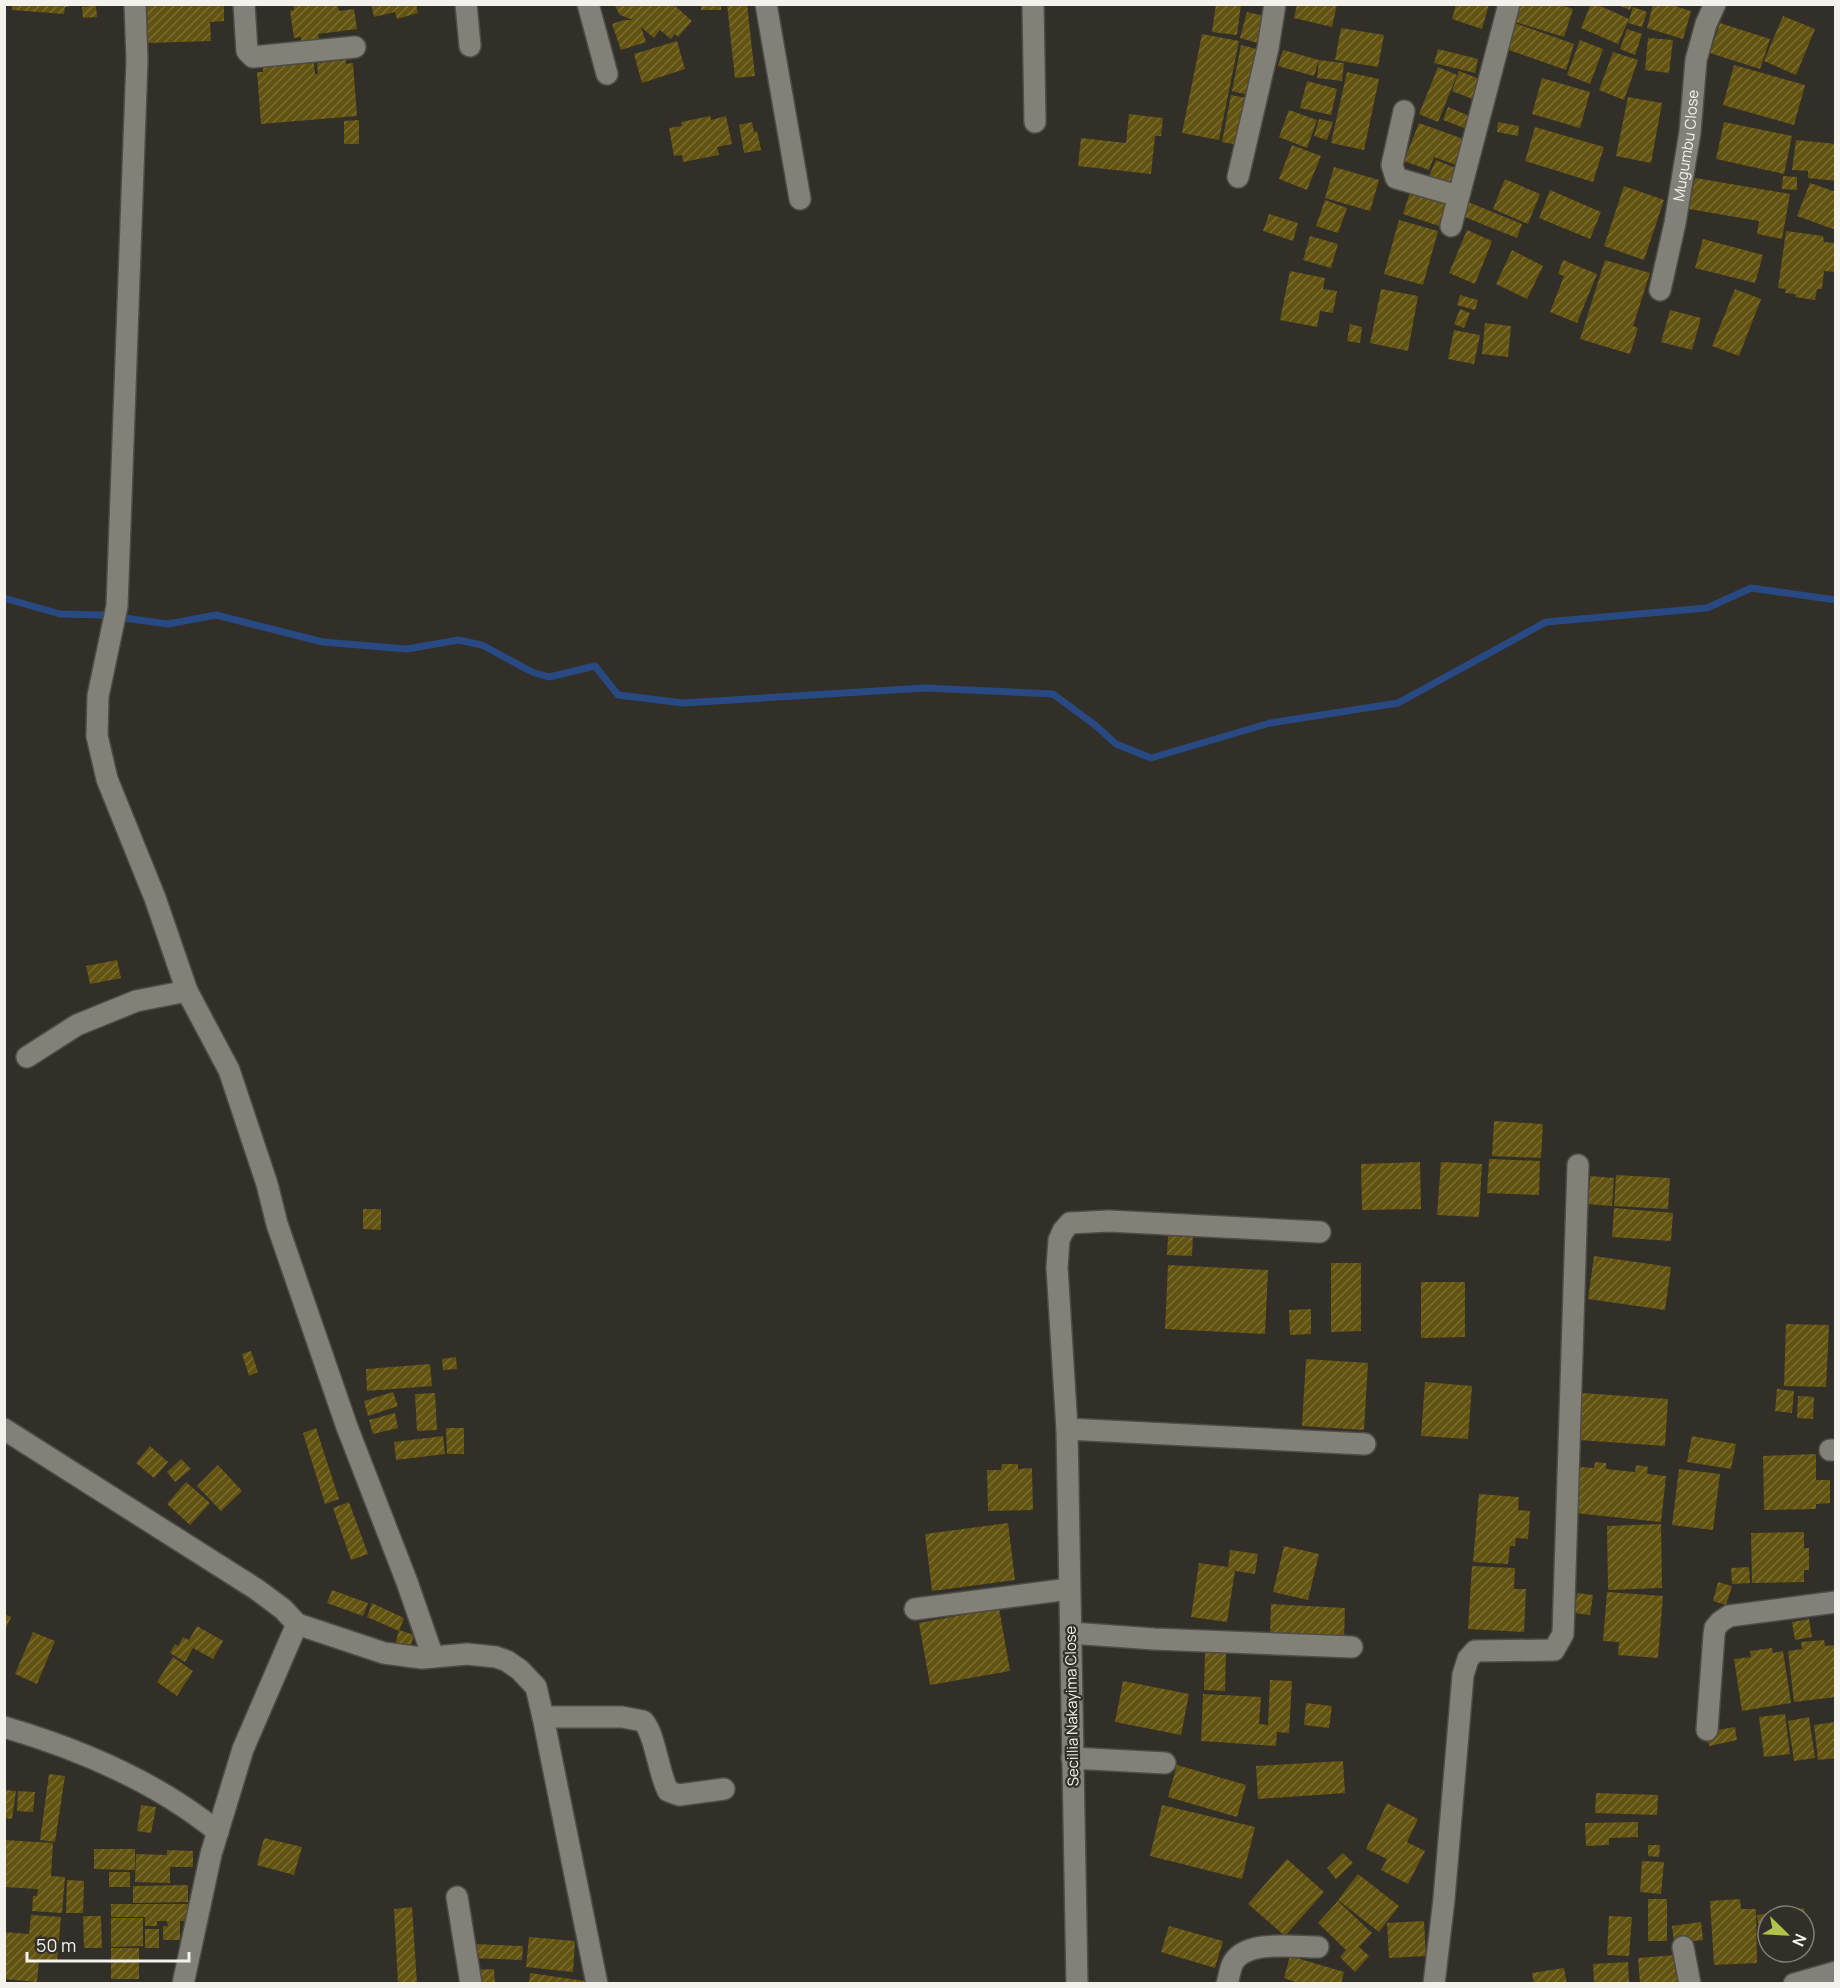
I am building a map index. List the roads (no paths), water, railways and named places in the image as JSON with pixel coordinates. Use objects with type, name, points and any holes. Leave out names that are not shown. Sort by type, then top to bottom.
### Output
[{"type":"street","points":[[135,4],[137,60],[117,606],[99,696],[97,736],[107,779],[155,898],[187,991],[229,1070],[267,1184],[276,1224],[347,1427],[407,1582],[433,1657]]},
{"type":"street","points":[[244,4],[247,51],[253,57],[356,46]]},
{"type":"street","points":[[466,4],[470,46]]},
{"type":"street","points":[[588,4],[607,74]]},
{"type":"street","points":[[765,4],[800,199]]},
{"type":"street","points":[[1033,4],[1035,122]]},
{"type":"street","points":[[1238,177],[1268,48],[1275,4]]},
{"type":"street","points":[[1451,226],[1509,4]]},
{"type":"street","name":"Mugumbu Close","points":[[1660,290],[1676,223],[1690,132],[1696,60],[1706,24],[1715,4]]},
{"type":"street","points":[[1404,111],[1392,165],[1396,178],[1458,196]]},
{"type":"street","points":[[27,1057],[77,1024],[136,1001],[187,991]]},
{"type":"street","points":[[1434,1983],[1444,1899],[1463,1675],[1468,1659],[1475,1651],[1554,1650],[1563,1635],[1578,1165]]},
{"type":"street","name":"Secillia Nakayima Close","points":[[1077,1983],[1067,1430],[1057,1267],[1059,1240],[1063,1230],[1070,1223],[1109,1221],[1320,1232]]},
{"type":"street","points":[[4,1429],[256,1589],[283,1609],[297,1624],[384,1653],[422,1658],[468,1654],[496,1657],[520,1670],[536,1687],[597,1983]]},
{"type":"street","points":[[1067,1430],[1365,1444]]},
{"type":"street","points":[[915,1609],[1069,1588]]},
{"type":"street","points":[[1707,1730],[1714,1635],[1715,1628],[1720,1622],[1729,1616],[1739,1614],[1836,1602]]},
{"type":"street","points":[[183,1983],[211,1854],[243,1749],[297,1624]]},
{"type":"street","points":[[1071,1633],[1154,1639],[1352,1647]]},
{"type":"street","points":[[543,1717],[622,1717],[643,1721],[649,1729],[660,1775],[668,1791],[679,1795],[724,1789]]},
{"type":"street","points":[[4,1727],[103,1764],[191,1810],[218,1832]]},
{"type":"street","points":[[1072,1758],[1165,1763]]},
{"type":"street","points":[[457,1897],[471,1983]]},
{"type":"street","points":[[1227,1983],[1233,1963],[1243,1951],[1255,1947],[1318,1947]]},
{"type":"street","points":[[1683,1947],[1690,1983]]},
{"type":"street","points":[[1794,1983],[1836,1972]]},
{"type":"waterway","points":[[4,598],[60,614],[102,615],[168,624],[216,615],[323,642],[407,649],[458,640],[482,645],[532,672],[549,677],[595,666],[618,695],[683,703],[925,688],[1053,694],[1095,725],[1116,744],[1151,758],[1270,723],[1398,703],[1546,622],[1707,608],[1751,588],[1836,600]]}]
